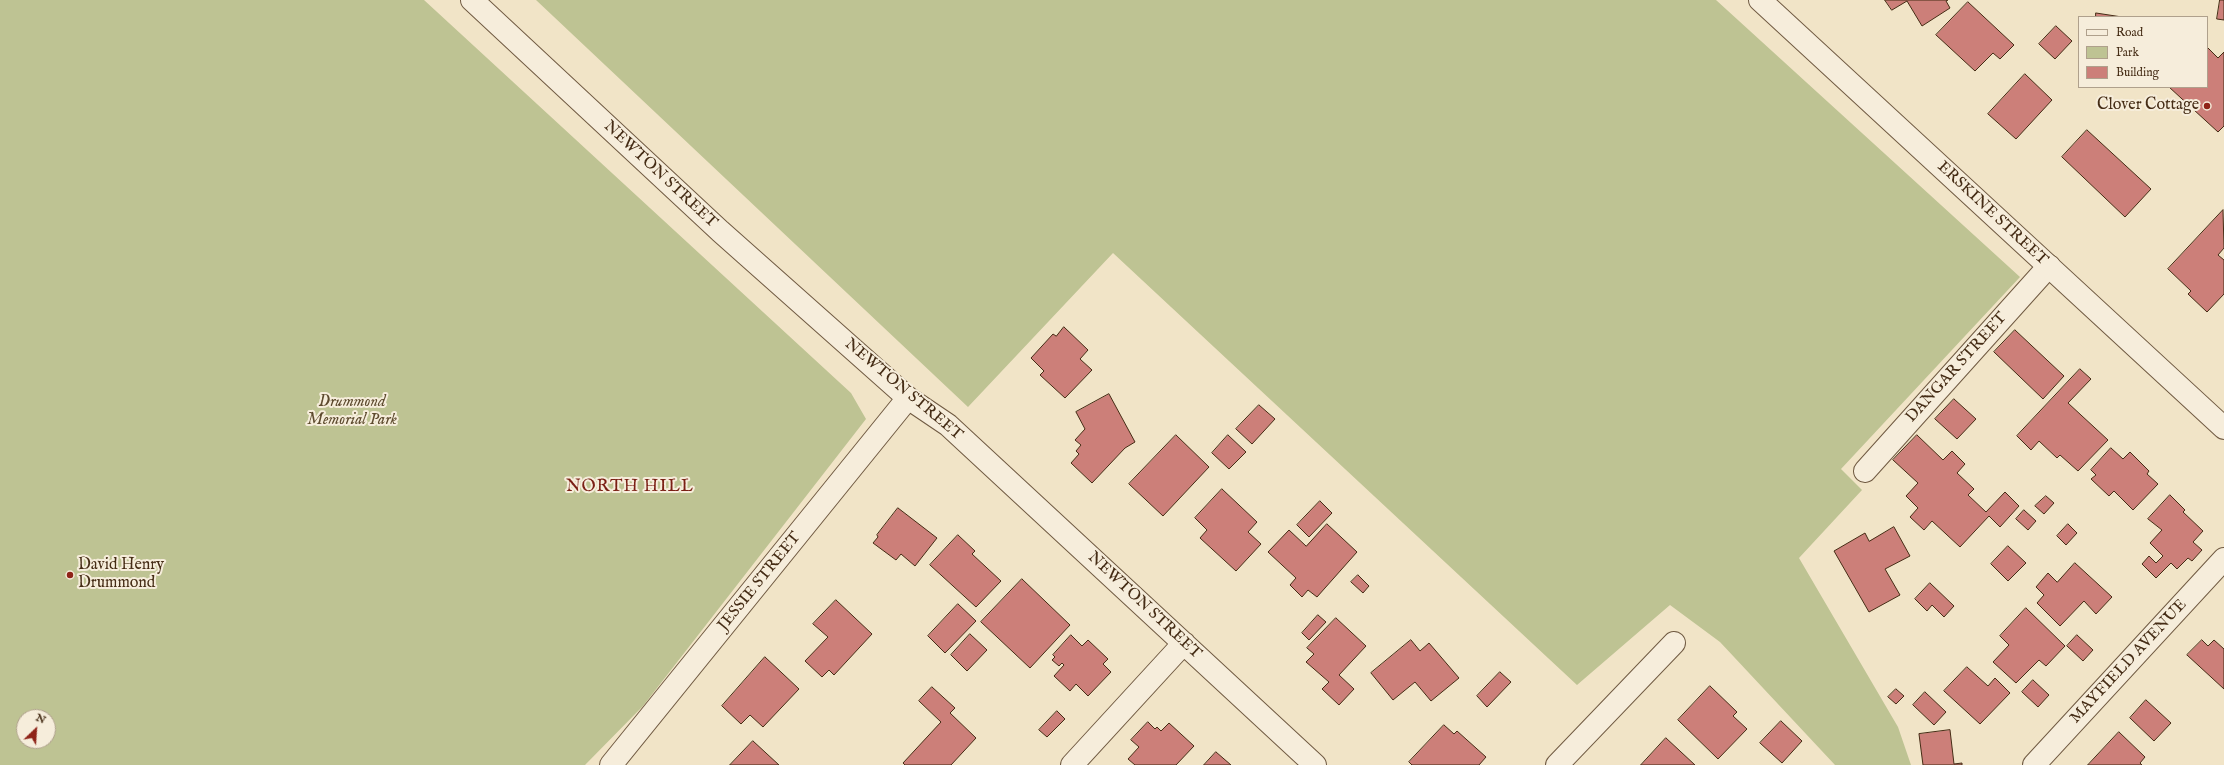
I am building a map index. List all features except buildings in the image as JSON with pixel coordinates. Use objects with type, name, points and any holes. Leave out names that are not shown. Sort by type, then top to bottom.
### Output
[{"type":"street","name":"NEWTON STREET","points":[[472,0],[720,231],[908,398],[948,425],[1315,765]]},
{"type":"street","name":"ERSKINE STREET","points":[[1760,0],[2224,428]]},
{"type":"street","name":"DANGAR STREET","points":[[1865,470],[2049,266]]},
{"type":"street","name":"JESSIE STREET","points":[[611,765],[908,398]]},
{"type":"street","name":"MAYFIELD AVENUE","points":[[2034,765],[2224,559]]},
{"type":"street","points":[[1072,765],[1184,643]]},
{"type":"street","points":[[1557,765],[1674,643]]},
{"type":"green space","name":"Drummond Memorial Park","points":[[0,0],[424,0],[851,393],[866,419],[643,706],[585,765],[0,765]]},
{"type":"green space","points":[[536,0],[1716,0],[2020,277],[1841,469],[1862,490],[1799,558],[1898,727],[1911,765],[1835,765],[1720,642],[1670,605],[1577,685],[1113,253],[968,407]]},
{"type":"place","name":"Clover Cottage","points":[[2207,106]]},
{"type":"place","name":"David Henry Drummond","points":[[70,575]]},
{"type":"district","name":"NORTH HILL","points":[[630,488]]}]
